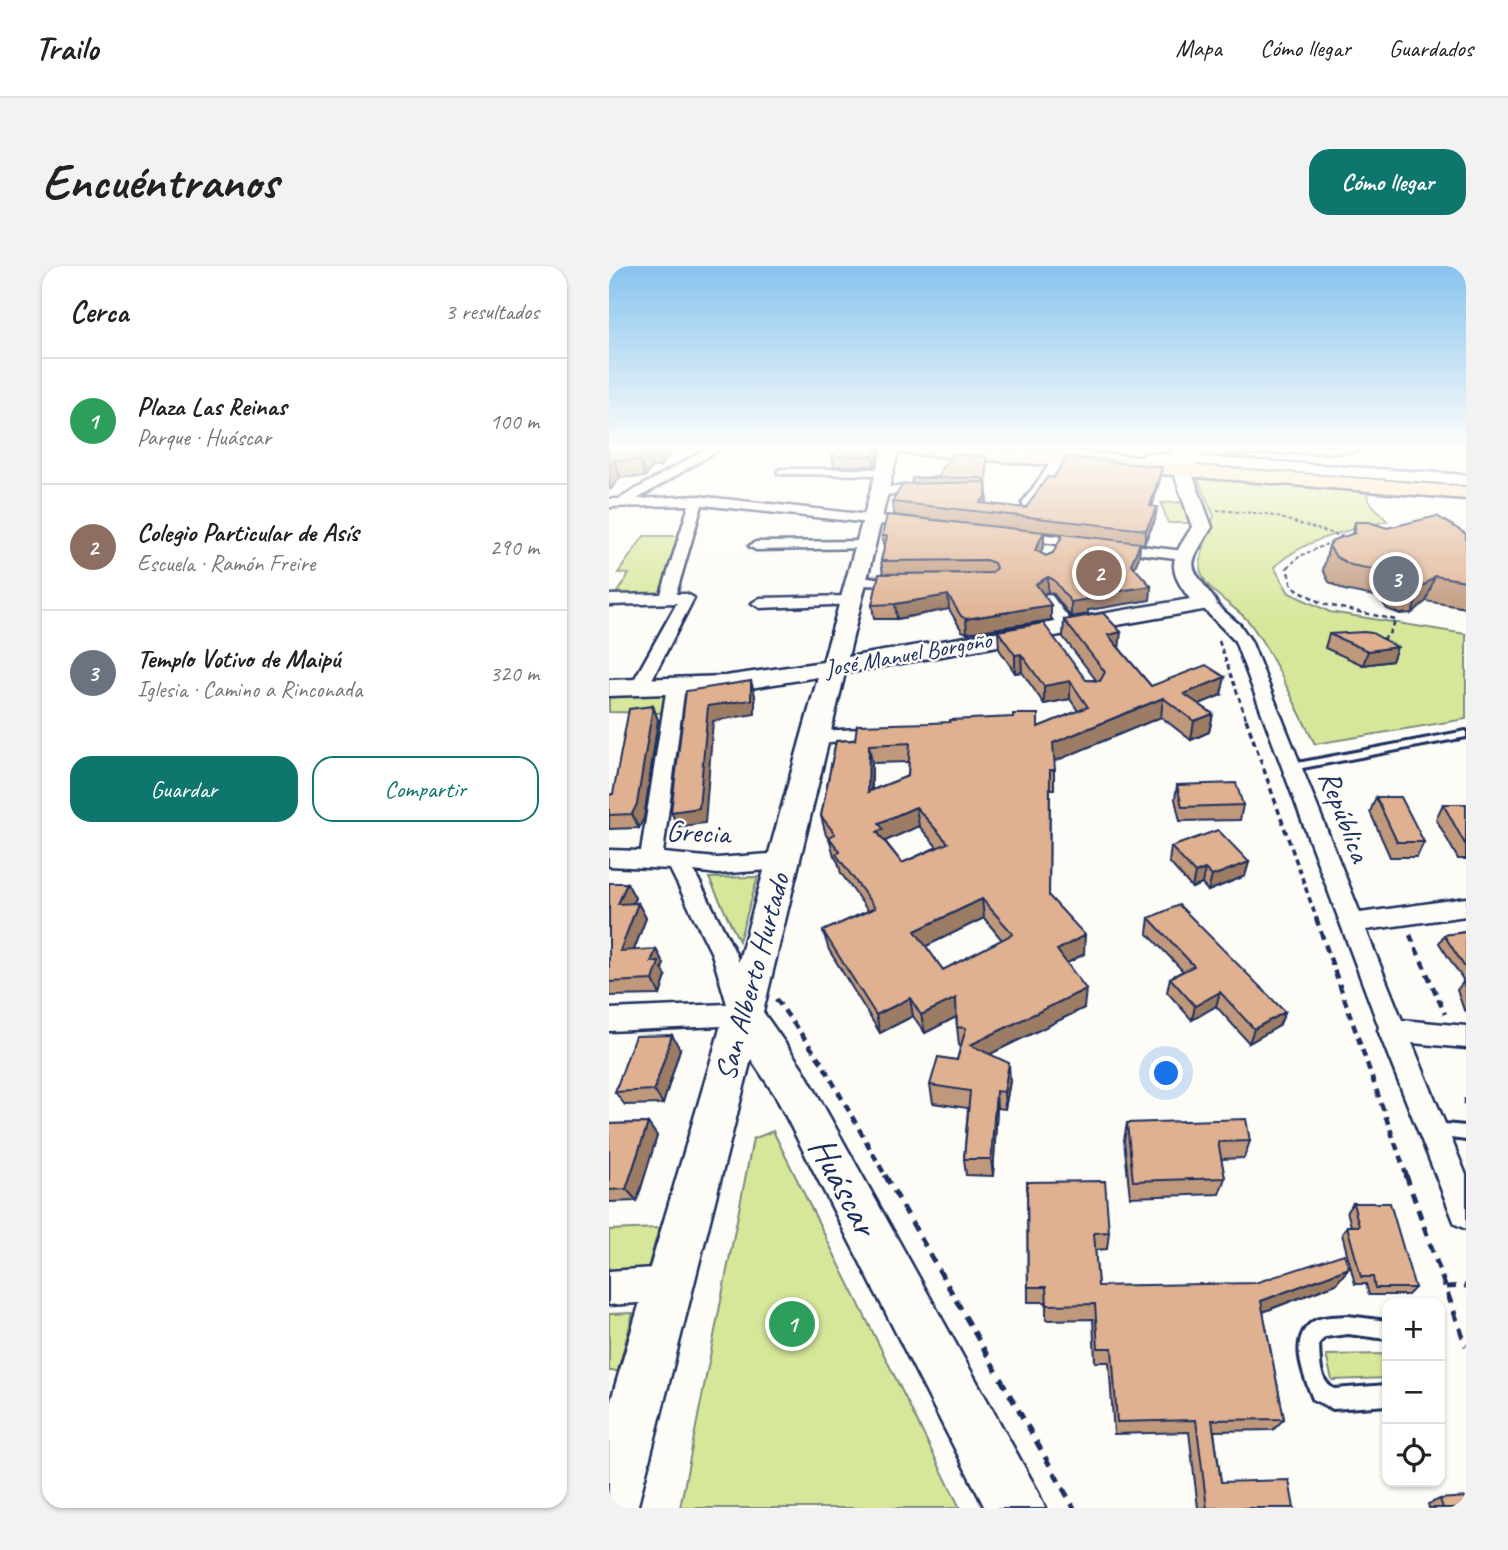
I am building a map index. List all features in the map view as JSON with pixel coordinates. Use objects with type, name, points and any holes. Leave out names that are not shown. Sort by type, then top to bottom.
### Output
[{"type":"main road","name":"San Alberto Hurtado","points":[[609,1505],[668,1284],[759,1006],[783,861],[876,505]]},
{"type":"main road","points":[[1184,555],[1202,527],[1196,505]]},
{"type":"main road","name":"República","points":[[1184,555],[1184,569],[1196,605]]},
{"type":"main road","name":"José Manuel Borgoño","points":[[609,688],[747,682],[1196,605]]},
{"type":"main road","name":"Huáscar","points":[[759,1006],[789,1082],[1016,1508]]},
{"type":"street","points":[[667,598],[695,505]]},
{"type":"street","points":[[743,505],[937,527]]},
{"type":"street","points":[[1003,534],[1054,546],[1184,555]]},
{"type":"street","points":[[756,547],[865,544]]},
{"type":"street","points":[[760,603],[921,582]]},
{"type":"street","points":[[609,600],[687,598],[639,687]]},
{"type":"street","points":[[1047,599],[1062,651]]},
{"type":"street","name":"República","points":[[1196,605],[1234,628],[1243,641],[1353,923],[1391,1030],[1466,1213]]},
{"type":"street","points":[[651,859],[676,686]]},
{"type":"street","points":[[815,737],[908,733]]},
{"type":"street","name":"Grecia","points":[[609,858],[726,866],[783,861]]},
{"type":"street","name":"Huáscar","points":[[678,862],[724,954],[759,1006]]},
{"type":"street","points":[[1353,923],[1466,907]]},
{"type":"street","points":[[609,1020],[759,1006]]},
{"type":"street","points":[[1391,1030],[1461,1037]]},
{"type":"street","points":[[609,1287],[668,1284]]},
{"type":"lane","points":[[1292,767],[1466,734]]},
{"type":"lane","points":[[1432,1130],[1466,1133]]},
{"type":"lane","points":[[1382,1329],[1349,1325],[1320,1328],[1310,1339],[1310,1367],[1320,1392],[1333,1399],[1382,1395]]},
{"type":"path","points":[[1197,511],[1269,513],[1306,522],[1344,537],[1300,556],[1287,568],[1292,586],[1324,604],[1396,620],[1388,636],[1378,641]]},
{"type":"path","points":[[1196,605],[1217,634],[1466,1346]]},
{"type":"path","points":[[1402,916],[1461,1037]]},
{"type":"path","points":[[759,1006],[822,1063],[1074,1508]]},
{"type":"path","points":[[1466,1098],[1466,1105]]},
{"type":"path","points":[[1446,1287],[1466,1286]]},
{"type":"green space","points":[[1162,505],[1187,505],[1194,523],[1168,523]]},
{"type":"green space","points":[[1209,505],[1373,505],[1387,521],[1313,542],[1274,567],[1289,593],[1330,612],[1466,634],[1466,719],[1315,744],[1259,636],[1249,622],[1204,580],[1200,567],[1202,552],[1214,516]]},
{"type":"green space","points":[[644,536],[679,536],[672,569],[661,596],[614,597],[629,574],[618,573]]},
{"type":"green space","points":[[666,694],[661,713],[609,712],[609,695]]},
{"type":"green space","points":[[758,877],[739,941],[709,878]]},
{"type":"green space","points":[[773,1131],[960,1508],[680,1508],[753,1139]]},
{"type":"green space","points":[[659,1228],[645,1278],[609,1280],[609,1230]]},
{"type":"green space","points":[[633,1313],[618,1371],[609,1371],[609,1314]]},
{"type":"green space","points":[[1382,1354],[1382,1378],[1332,1380],[1326,1355]]},
{"type":"building","points":[[919,505],[998,505],[1026,508],[1028,505],[1157,507],[1146,530]]},
{"type":"building","points":[[887,515],[1044,532],[1035,550],[1046,556],[1053,553],[1063,534],[1140,543],[1131,564],[1151,586],[1086,596],[1089,599],[1071,602],[1054,580],[1048,577],[1036,584],[1051,605],[966,619],[961,616],[948,595],[872,605],[879,574],[991,573],[996,568],[994,563],[986,560],[881,561],[887,536],[882,536]]},
{"type":"building","points":[[1437,516],[1466,534],[1466,581],[1435,576],[1421,588],[1409,588],[1395,583],[1387,572],[1351,565],[1336,557],[1329,546],[1333,540],[1355,533],[1355,522],[1369,522],[1387,528]]},
{"type":"building","points":[[1103,613],[1121,632],[1108,635],[1151,686],[1206,665],[1225,677],[1184,694],[1213,714],[1194,721],[1163,698],[1053,743],[1055,770],[1050,770],[1049,896],[1085,935],[1057,950],[1086,989],[970,1045],[1009,1063],[1004,1092],[996,1091],[991,1159],[964,1159],[970,1091],[930,1085],[938,1057],[957,1060],[966,1028],[957,1027],[956,998],[921,1015],[910,998],[876,1015],[823,931],[875,908],[836,854],[840,852],[829,837],[835,834],[821,816],[836,741],[855,740],[857,725],[950,722],[1013,717],[1013,714],[1038,714],[1038,727],[1088,707],[1070,681],[1044,686],[1021,654],[1015,655],[998,631],[1043,623],[1086,680],[1100,681],[1105,672],[1064,620]],"holes":[[[910,743],[908,776],[868,792],[869,745]],[[916,807],[948,843],[902,863],[877,832],[883,829],[879,823]],[[982,899],[1013,934],[943,970],[915,931]]]},
{"type":"building","points":[[1372,633],[1397,647],[1368,651],[1329,634]]},
{"type":"building","points":[[751,681],[751,700],[708,706],[699,808],[671,812],[686,691]]},
{"type":"building","points":[[653,706],[637,804],[632,814],[609,815],[609,795],[613,794],[629,709]]},
{"type":"building","points":[[1236,783],[1243,805],[1182,807],[1177,785]]},
{"type":"building","points":[[1376,797],[1401,797],[1424,842],[1397,842]]},
{"type":"building","points":[[1443,804],[1466,804],[1466,844],[1465,844]]},
{"type":"building","points":[[1218,830],[1249,862],[1212,876],[1205,869],[1195,873],[1171,847]]},
{"type":"building","points":[[609,883],[627,883],[618,904],[638,903],[620,951],[656,949],[651,962],[659,962],[653,980],[609,982]]},
{"type":"building","points":[[1179,905],[1285,1012],[1254,1029],[1220,992],[1195,1006],[1170,978],[1194,966],[1149,918]]},
{"type":"building","points":[[1466,932],[1466,969],[1444,935]]},
{"type":"building","points":[[672,1035],[654,1090],[615,1092],[635,1036]]},
{"type":"building","points":[[1246,1119],[1250,1141],[1218,1142],[1225,1178],[1133,1181],[1127,1123]]},
{"type":"building","points":[[648,1123],[626,1189],[609,1190],[609,1124]]},
{"type":"building","points":[[1105,1181],[1109,1232],[1094,1233],[1098,1286],[1255,1283],[1344,1254],[1349,1268],[1261,1301],[1284,1419],[1212,1420],[1221,1482],[1289,1480],[1294,1508],[1207,1508],[1196,1420],[1117,1422],[1112,1348],[1098,1348],[1095,1304],[1047,1305],[1046,1287],[1028,1287],[1027,1182]]},
{"type":"building","points":[[1353,1203],[1390,1203],[1415,1288],[1375,1288],[1373,1277],[1361,1277],[1347,1226],[1359,1226]]},
{"type":"building","points":[[1466,1497],[1466,1508],[1443,1508],[1440,1499]]},
{"type":"place","name":"Colegio Particular de Asís","points":[[1099,573]]},
{"type":"place","name":"Templo Votivo de Maipú","points":[[1396,579]]},
{"type":"place","name":"Plaza Las Reinas","points":[[792,1324]]}]
